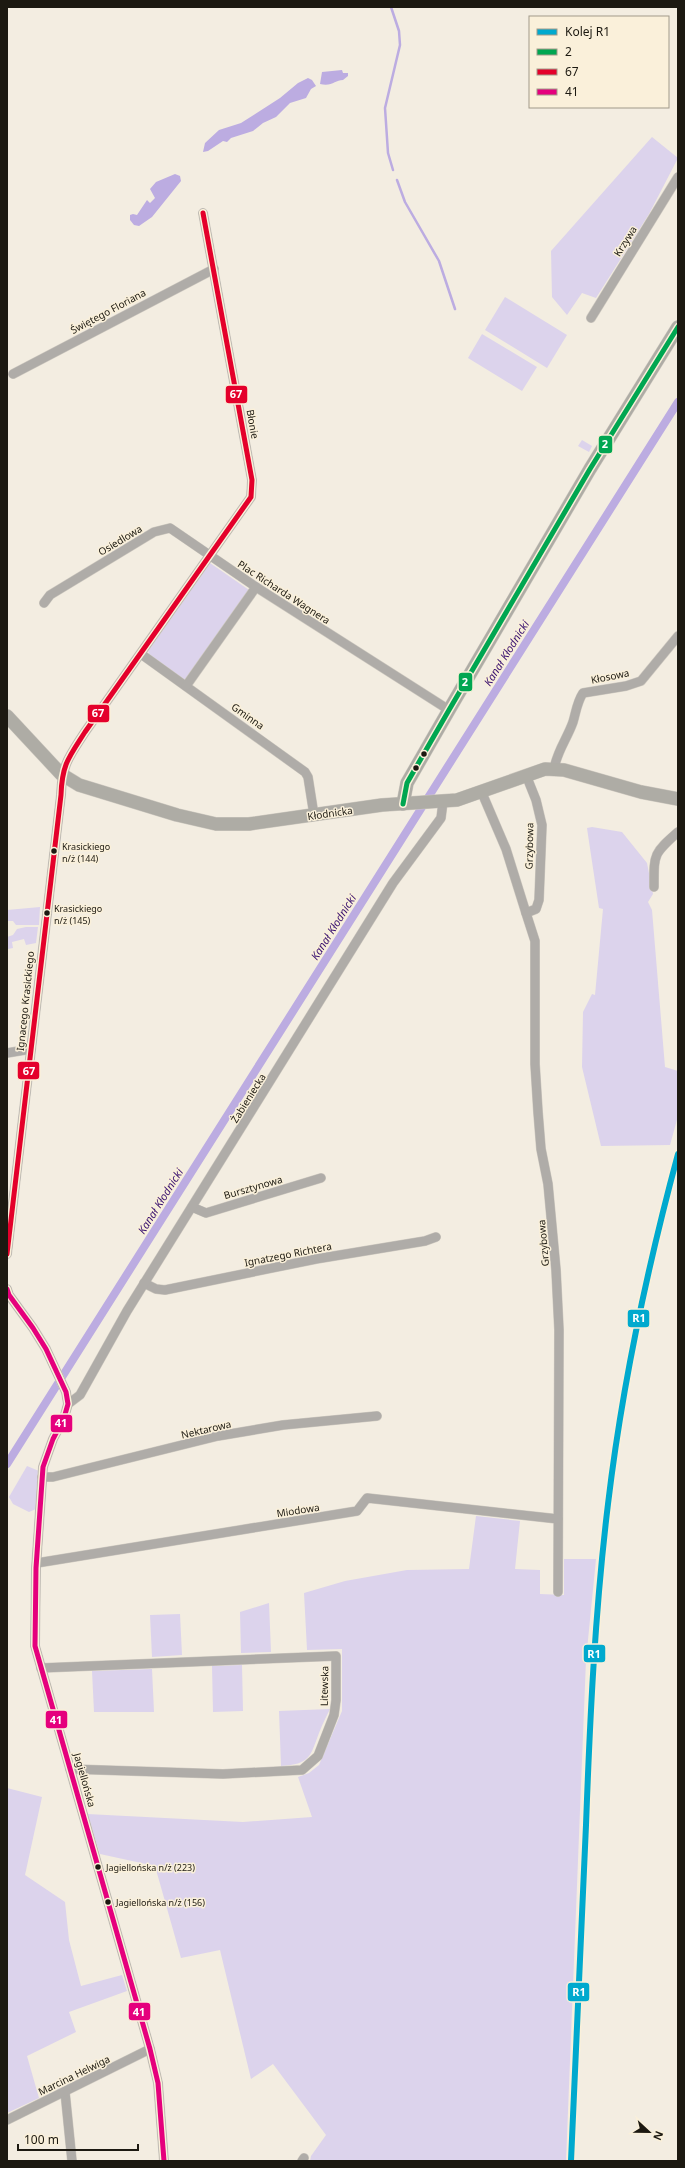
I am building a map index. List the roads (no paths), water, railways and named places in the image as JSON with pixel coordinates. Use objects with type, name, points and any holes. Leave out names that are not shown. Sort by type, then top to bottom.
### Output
[{"type":"main road","points":[[403,804],[404,788],[590,469],[678,327]]},
{"type":"main road","name":"Kłodnicka","points":[[7,716],[61,774],[79,785],[103,794],[177,815],[216,824],[249,824],[382,805],[440,802],[482,792],[545,769],[554,769],[641,792],[678,799]]},
{"type":"street","name":"Krzywa","points":[[591,318],[678,177]]},
{"type":"street","name":"Błonie","points":[[203,213],[252,480],[251,497],[209,556]]},
{"type":"street","name":"Świętego Floriana","points":[[13,374],[214,269]]},
{"type":"street","name":"Osiedlowa","points":[[44,603],[50,595],[160,531],[170,528],[209,556]]},
{"type":"street","name":"Plac Richarda Wagnera","points":[[209,556],[449,710]]},
{"type":"street","points":[[61,774],[66,760],[209,556]]},
{"type":"street","points":[[186,686],[256,587]]},
{"type":"street","name":"Kłosowa","points":[[554,769],[556,757],[572,723],[578,700],[583,693],[626,686],[641,681],[678,636]]},
{"type":"street","name":"Gminna","points":[[140,654],[305,772],[308,777],[314,815]]},
{"type":"street","name":"Ignacego Krasickiego","points":[[7,1254],[61,795],[61,774]]},
{"type":"street","name":"Grzybowa","points":[[526,775],[536,800],[542,825],[539,900],[536,908],[526,913]]},
{"type":"street","name":"Grzybowa","points":[[482,792],[506,849],[535,941],[536,1084],[541,1149],[548,1184],[556,1270],[559,1330],[558,1592]]},
{"type":"street","name":"Żabieniecka","points":[[68,1404],[80,1395],[144,1283],[394,883],[441,818],[440,802]]},
{"type":"street","points":[[654,887],[654,864],[658,850],[678,832]]},
{"type":"street","points":[[7,1052],[31,1049]]},
{"type":"street","name":"Bursztynowa","points":[[192,1207],[206,1213],[321,1178]]},
{"type":"street","name":"Ignatzego Richtera","points":[[144,1283],[156,1289],[165,1290],[316,1259],[425,1241],[436,1237]]},
{"type":"street","points":[[7,1289],[9,1295],[33,1328],[54,1363],[66,1392],[68,1404]]},
{"type":"street","name":"Jagiellońska","points":[[68,1404],[64,1418],[45,1458],[42,1477],[36,1563],[34,1634],[41,1668],[150,2049],[158,2083],[164,2161]]},
{"type":"street","name":"Nektarowa","points":[[42,1477],[78,1471],[218,1436],[283,1425],[377,1416]]},
{"type":"street","name":"Miodowa","points":[[36,1563],[357,1511],[367,1498],[558,1518]]},
{"type":"street","name":"Litewska","points":[[41,1668],[336,1656],[336,1700],[334,1715],[318,1756],[302,1770],[216,1774],[70,1769]]},
{"type":"street","name":"Marcina Helwiga","points":[[7,2120],[150,2049]]},
{"type":"street","points":[[65,2092],[72,2161]]},
{"type":"waterway","points":[[391,7],[399,31],[400,45],[385,108],[388,153],[393,170]]},
{"type":"waterway","points":[[397,180],[405,202],[439,261],[455,309]]},
{"type":"waterway","name":"Kanał Kłodnicki","points":[[7,1464],[678,402]]},
{"type":"railway","points":[[571,2161],[591,1704],[603,1544],[620,1416],[628,1372],[646,1284],[678,1154]]},
{"type":"rail line","name":"R1","points":[[571,2161],[591,1704],[603,1544],[620,1416],[628,1372],[646,1284],[678,1154]]},
{"type":"place","name":"Krasickiego n/ż (144)","points":[[54,851]]},
{"type":"place","name":"Krasickiego n/ż (145)","points":[[47,913]]},
{"type":"place","name":"Jagiellońska n/ż (223)","points":[[98,1867]]},
{"type":"place","name":"Jagiellońska n/ż (156)","points":[[108,1902]]}]
